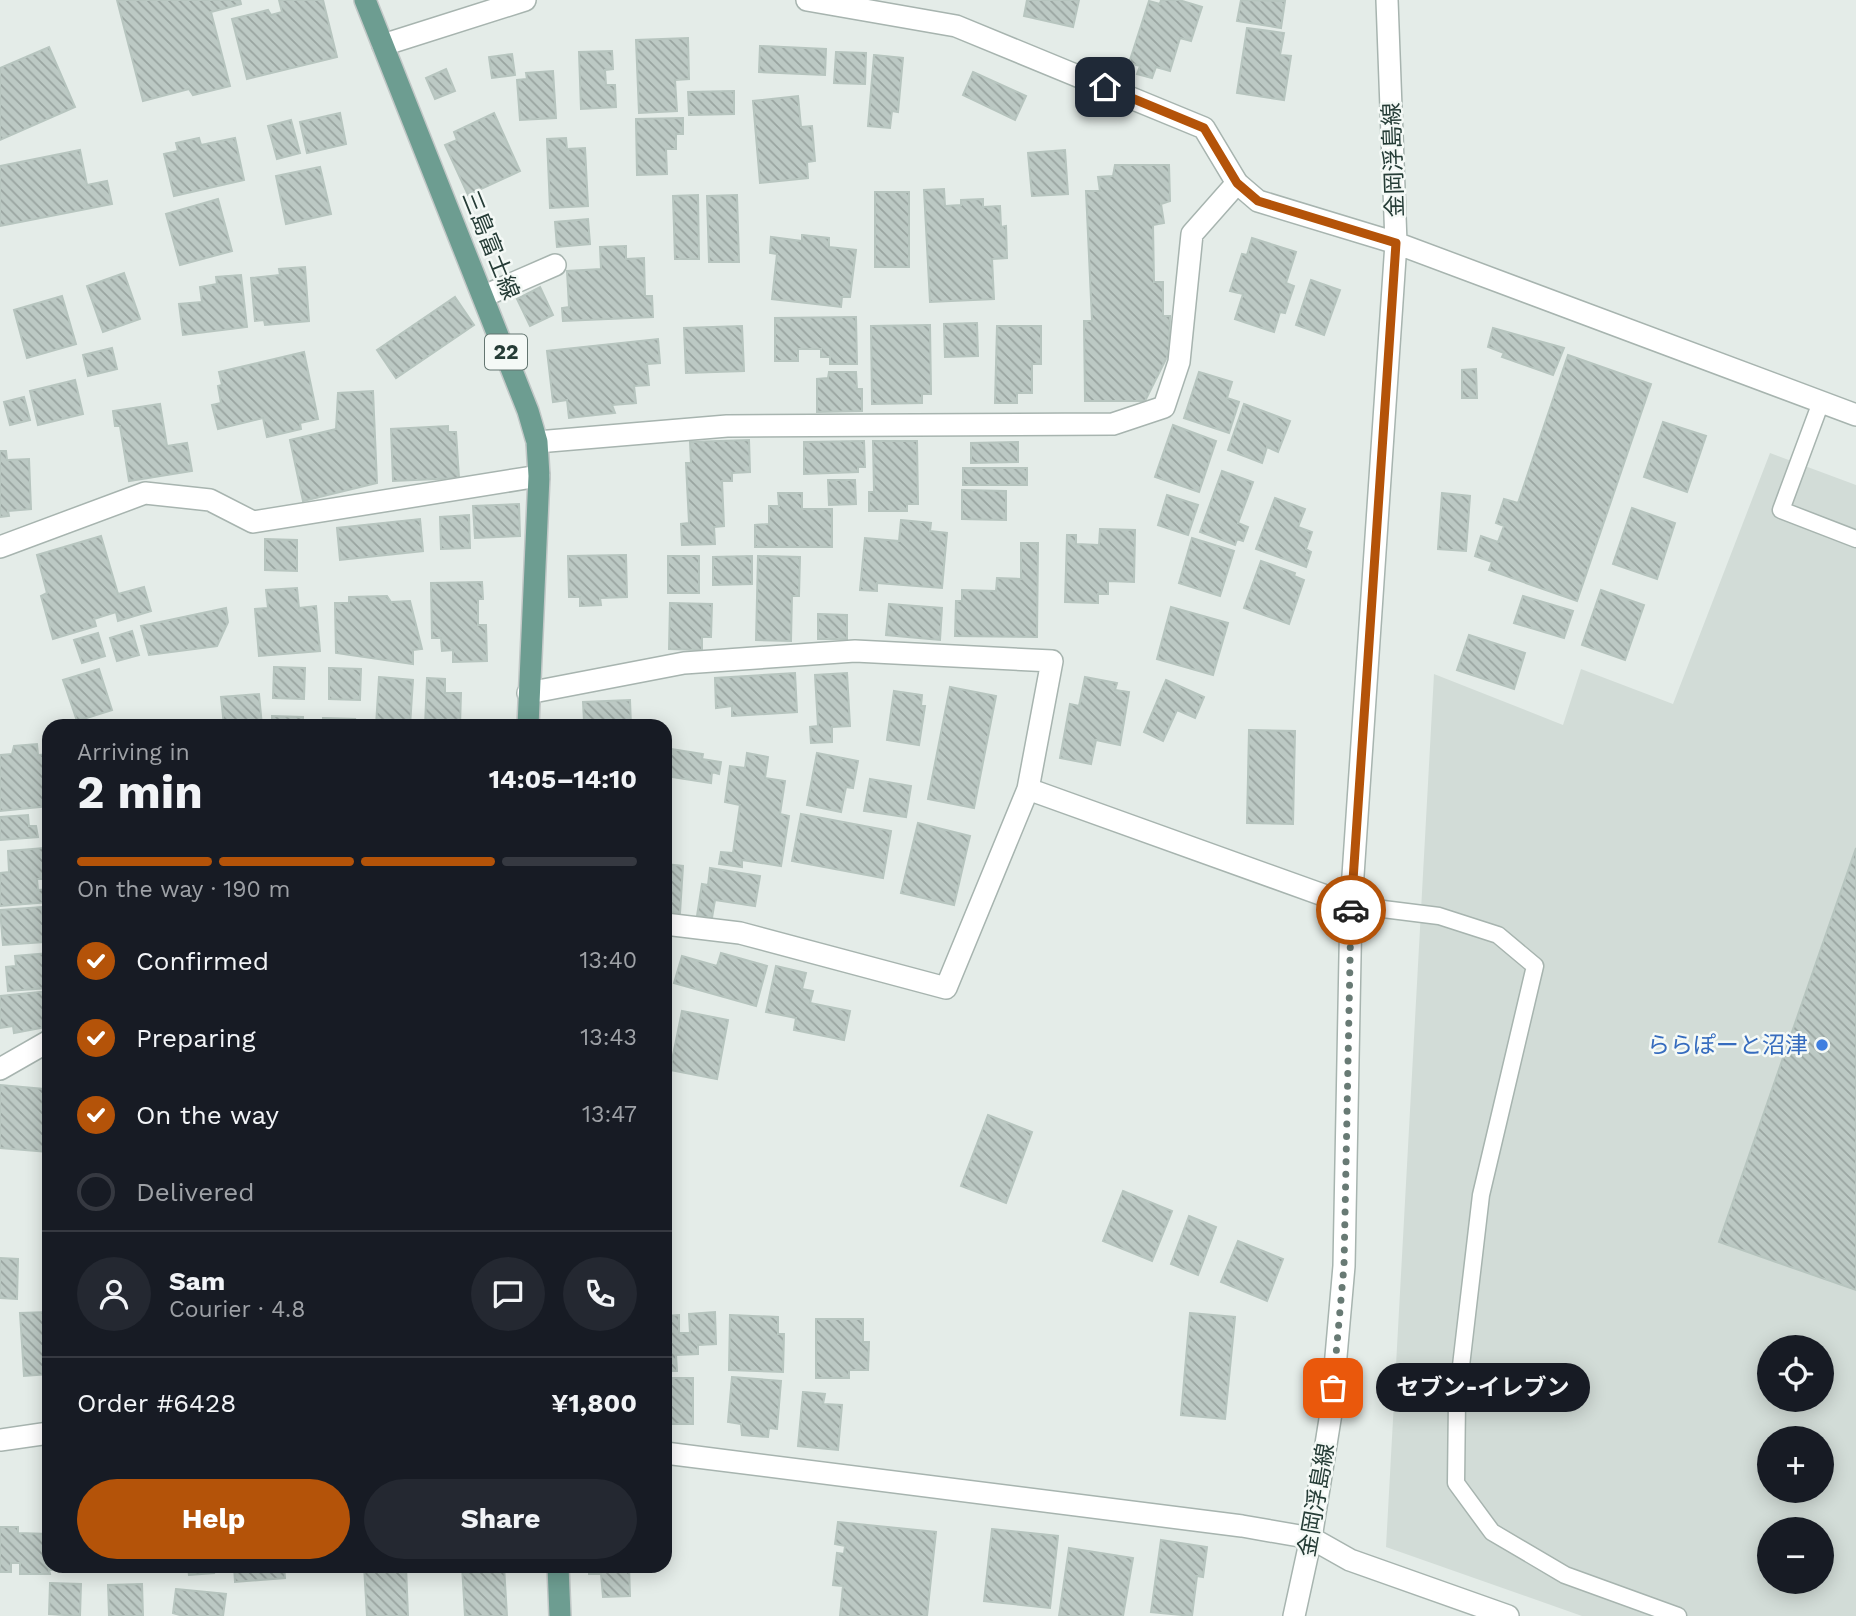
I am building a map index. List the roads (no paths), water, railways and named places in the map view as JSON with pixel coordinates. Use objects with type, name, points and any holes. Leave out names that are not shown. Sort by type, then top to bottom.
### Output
[{"type":"main road","name":"三島富士線","points":[[365,0],[484,296],[528,411],[537,442],[539,476],[528,719]]},
{"type":"main road","points":[[558,1573],[560,1616]]},
{"type":"street","points":[[383,45],[525,0]]},
{"type":"street","points":[[807,0],[956,26],[1204,128],[1237,183],[1258,201],[1396,243],[1856,415]]},
{"type":"street","name":"金岡浮島線","points":[[1294,1616],[1311,1538],[1331,1413],[1344,1266],[1351,905],[1396,243],[1387,0]]},
{"type":"street","points":[[537,442],[727,425],[1112,424],[1164,407],[1179,362],[1192,234],[1237,183]]},
{"type":"street","points":[[484,296],[555,265]]},
{"type":"street","points":[[0,547],[145,494],[210,500],[253,522],[539,476]]},
{"type":"street","points":[[528,694],[684,663],[855,651],[1052,661],[1028,789],[946,988],[740,933],[672,924]]},
{"type":"street","points":[[1028,789],[1351,905]]},
{"type":"street","points":[[0,1069],[42,1045]]},
{"type":"street","points":[[0,1440],[42,1434]]},
{"type":"street","points":[[672,1454],[1242,1526],[1311,1538],[1350,1560],[1507,1616]]},
{"type":"lane","points":[[1821,402],[1781,510],[1856,539]]},
{"type":"lane","points":[[1351,905],[1439,916],[1498,935],[1535,967],[1481,1195],[1457,1400],[1456,1483],[1492,1532],[1565,1575],[1678,1616]]},
{"type":"place","name":"ららぽーと沼津","points":[[1822,1045]]},
{"type":"place","name":"セブン-イレブン","points":[[1333,1388]]}]
